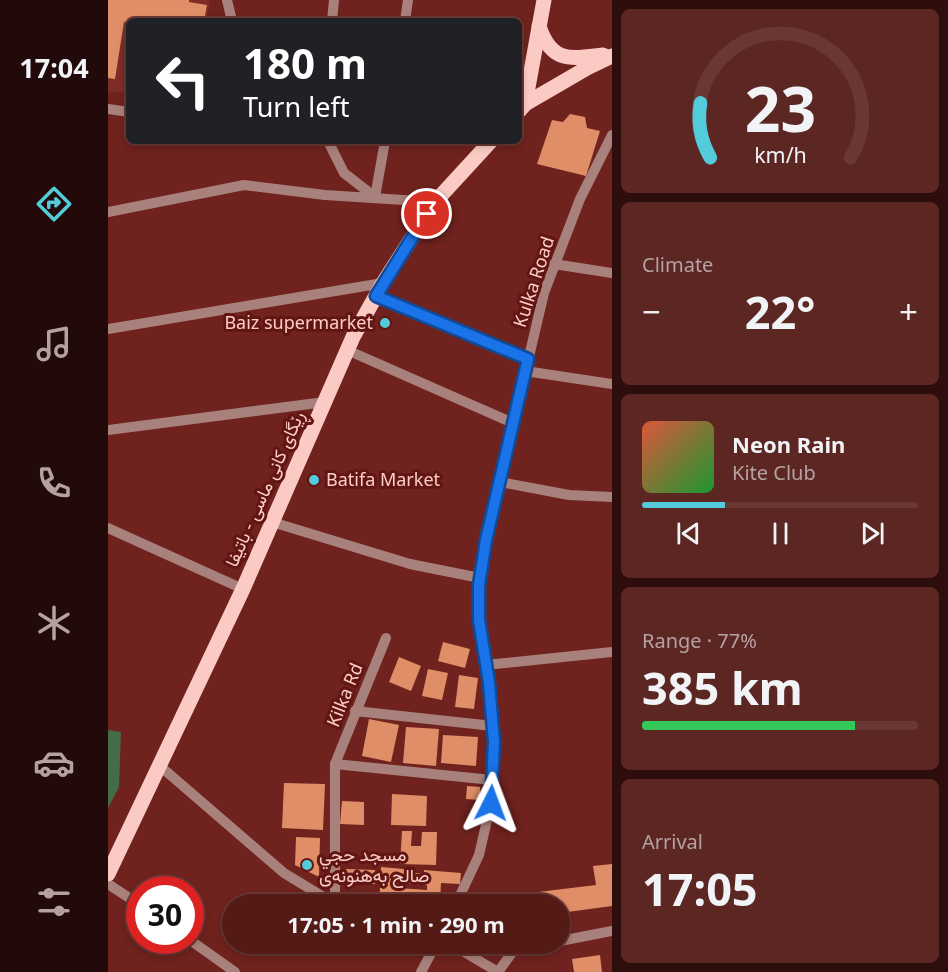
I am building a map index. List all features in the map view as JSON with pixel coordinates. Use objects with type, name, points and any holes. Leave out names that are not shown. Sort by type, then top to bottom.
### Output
[{"type":"main road","points":[[522,108],[544,0]]},
{"type":"main road","points":[[540,26],[550,50],[561,57],[584,58],[612,55]]},
{"type":"main road","points":[[522,108],[612,55]]},
{"type":"main road","name":"ڕێگای کانی ماسی - باتيفا","points":[[108,874],[243,589],[347,350],[379,289],[435,202],[488,144]]},
{"type":"street","points":[[227,0],[231,18]]},
{"type":"street","points":[[332,18],[334,0]]},
{"type":"street","points":[[405,18],[408,0]]},
{"type":"street","points":[[108,109],[126,112]]},
{"type":"street","name":"Kulka Road","points":[[461,894],[479,855],[491,803],[493,726],[479,620],[480,578],[525,371],[554,264],[580,199],[609,151],[612,135]]},
{"type":"street","points":[[330,144],[344,173],[375,197]]},
{"type":"street","points":[[375,197],[384,144]]},
{"type":"street","points":[[108,212],[244,186],[435,202]]},
{"type":"street","points":[[554,264],[612,273]]},
{"type":"street","points":[[108,329],[379,289],[528,359]]},
{"type":"street","points":[[347,350],[513,423]]},
{"type":"street","points":[[525,371],[612,384]]},
{"type":"street","points":[[108,430],[325,402]]},
{"type":"street","points":[[500,482],[569,495],[612,497]]},
{"type":"street","points":[[272,522],[410,564],[480,578]]},
{"type":"street","points":[[108,528],[243,589]]},
{"type":"street","name":"Kilka Rd","points":[[335,764],[386,639]]},
{"type":"street","points":[[486,665],[612,652]]},
{"type":"street","points":[[355,711],[493,726]]},
{"type":"street","points":[[335,894],[335,764],[492,780]]},
{"type":"street","points":[[160,766],[284,873],[319,894]]},
{"type":"street","points":[[108,884],[126,896]]},
{"type":"street","points":[[570,939],[612,931]]},
{"type":"street","points":[[204,950],[235,972]]},
{"type":"street","points":[[421,972],[431,954]]},
{"type":"street","points":[[468,954],[498,972],[511,954]]},
{"type":"shaded area","points":[[108,0],[210,0],[207,18],[126,18],[126,93],[108,91]]},
{"type":"green space","points":[[108,730],[121,732],[119,787],[108,808]]},
{"type":"building","points":[[108,0],[189,0],[189,2],[207,5],[205,18],[126,18],[115,79],[108,78]]},
{"type":"building","points":[[570,114],[585,117],[587,128],[600,131],[586,176],[537,164],[552,120],[563,122]]},
{"type":"building","points":[[443,642],[470,649],[465,668],[438,661]]},
{"type":"building","points":[[399,657],[421,666],[411,691],[389,682]]},
{"type":"building","points":[[428,669],[448,673],[442,700],[422,696]]},
{"type":"building","points":[[459,675],[478,678],[474,709],[455,707]]},
{"type":"building","points":[[369,719],[399,725],[391,762],[362,756]]},
{"type":"building","points":[[406,727],[439,729],[436,766],[403,763]]},
{"type":"building","points":[[443,735],[478,737],[476,766],[441,763]]},
{"type":"building","points":[[284,783],[325,784],[323,830],[282,828]]},
{"type":"building","points":[[467,786],[480,787],[480,800],[466,799]]},
{"type":"building","points":[[392,794],[427,796],[426,826],[391,825]]},
{"type":"building","points":[[342,801],[364,802],[364,825],[340,824]]},
{"type":"building","points":[[402,831],[412,831],[411,846],[421,846],[422,832],[437,832],[436,865],[400,864]]},
{"type":"building","points":[[296,837],[320,838],[319,877],[295,865]]},
{"type":"building","points":[[612,864],[612,906],[570,912],[570,894],[538,894],[538,892],[596,885],[593,866]]},
{"type":"building","points":[[381,867],[415,870],[415,873],[424,874],[424,870],[461,873],[460,884],[441,883],[440,894],[380,894],[380,888],[384,888],[385,877],[381,877]],"holes":[[[399,883],[427,885],[427,890],[398,888]]]},
{"type":"building","points":[[346,869],[375,870],[375,884],[346,883]]},
{"type":"building","points":[[600,955],[602,972],[574,972],[572,959]]},
{"type":"place","name":"Baiz supermarket","points":[[385,323]]},
{"type":"place","name":"Batifa Market","points":[[314,480]]},
{"type":"place","name":"مسجد حجي صالح بەھنونەی","points":[[307,865]]},
{"type":"route","points":[[427,214],[376,296],[528,359],[486,540],[479,585],[479,620],[489,683],[494,742],[491,803]]}]
